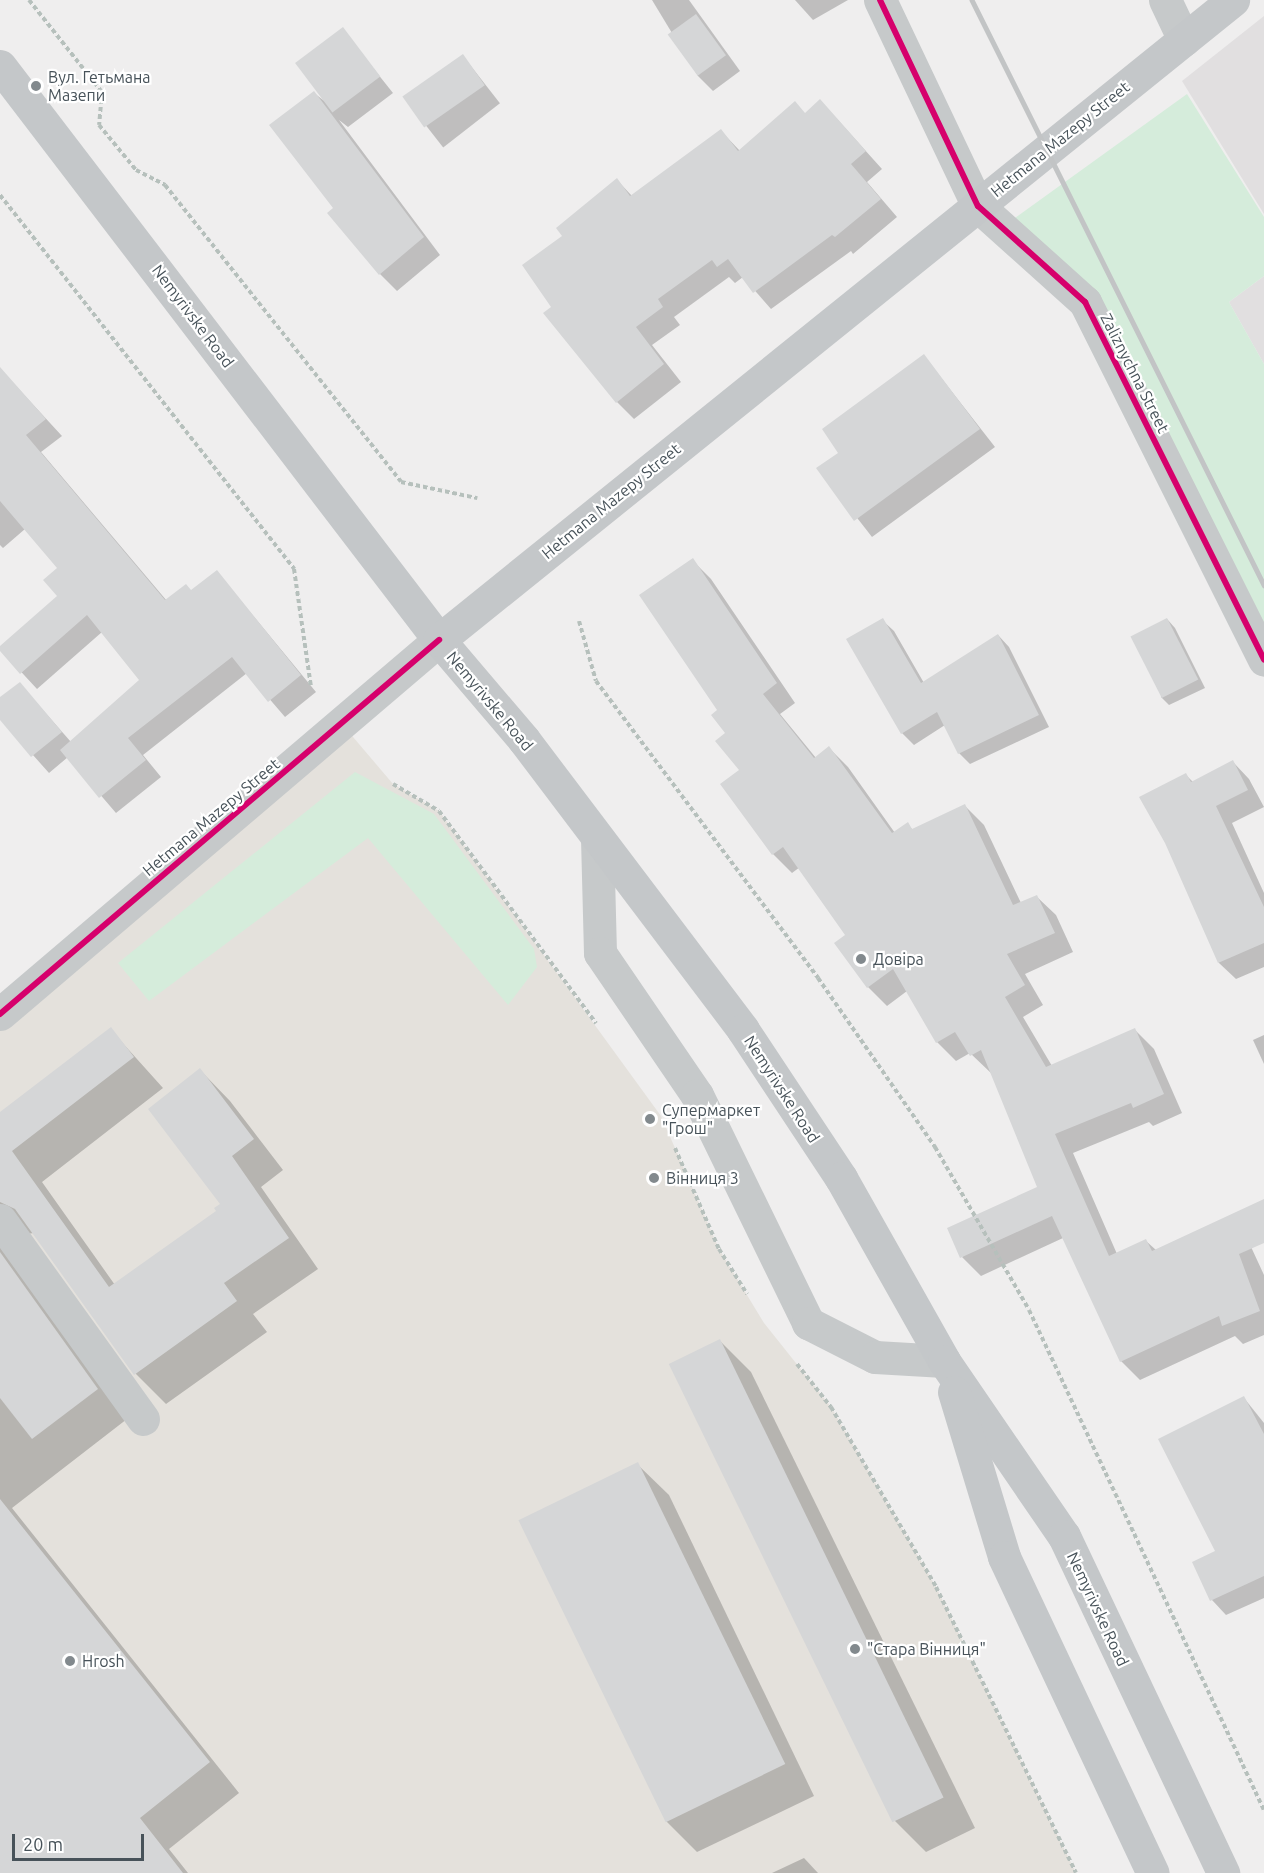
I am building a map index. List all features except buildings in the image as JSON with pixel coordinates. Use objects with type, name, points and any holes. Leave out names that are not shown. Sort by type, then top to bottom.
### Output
[{"type":"main road","name":"Hetmana Mazepy Street","points":[[439,640],[1233,0]]},
{"type":"main road","name":"Nemyrivske Road","points":[[0,66],[439,640],[524,741],[743,1030],[841,1178],[944,1361],[1064,1536],[1223,1873]]},
{"type":"main road","name":"Nemyrivske Road","points":[[944,1361],[1004,1557],[1153,1873]]},
{"type":"street","name":"Zaliznychna Street","points":[[880,0],[978,206],[1085,302],[1264,660]]},
{"type":"street","points":[[1165,0],[1184,40]]},
{"type":"street","name":"Hetmana Mazepy Street","points":[[0,1014],[439,640]]},
{"type":"street","points":[[597,838],[600,953],[697,1095],[808,1323],[874,1357],[944,1361]]},
{"type":"street","points":[[0,1220],[144,1419]]},
{"type":"path","points":[[29,0],[102,92],[99,124],[136,170],[165,185],[401,482],[477,498]]},
{"type":"path","points":[[0,195],[294,569],[310,687]]},
{"type":"path","points":[[579,621],[596,681],[818,978],[947,1167],[1029,1310],[1264,1810]]},
{"type":"path","points":[[393,784],[439,811]]},
{"type":"shaded area","points":[[1264,16],[1264,214],[1182,81]]},
{"type":"shaded area","points":[[1264,276],[1264,364],[1229,302]]},
{"type":"shaded area","points":[[342,724],[393,784],[439,811],[661,1116],[719,1249],[764,1323],[831,1407],[936,1587],[1076,1873],[0,1873],[0,1014]]},
{"type":"green space","points":[[1187,94],[1264,217],[1264,276],[1229,302],[1264,364],[1264,660],[1085,302],[1001,228]]},
{"type":"green space","points":[[355,772],[434,814],[534,949],[537,967],[508,1005],[368,838],[149,1001],[118,963]]},
{"type":"railway","points":[[972,0],[1264,585]]},
{"type":"cycle path","points":[[880,0],[978,206],[1085,302],[1264,660]]},
{"type":"cycle path","points":[[0,1014],[439,640]]},
{"type":"place","name":"Вул. Гетьмана Мазепи","points":[[36,86]]},
{"type":"place","name":"Довіра","points":[[861,959]]},
{"type":"place","name":"Супермаркет \"Грош\"","points":[[650,1119]]},
{"type":"place","name":"Вінниця 3","points":[[654,1178]]},
{"type":"place","name":"\"Стара Вінниця\"","points":[[855,1649]]},
{"type":"place","name":"Hrosh","points":[[70,1661]]}]
